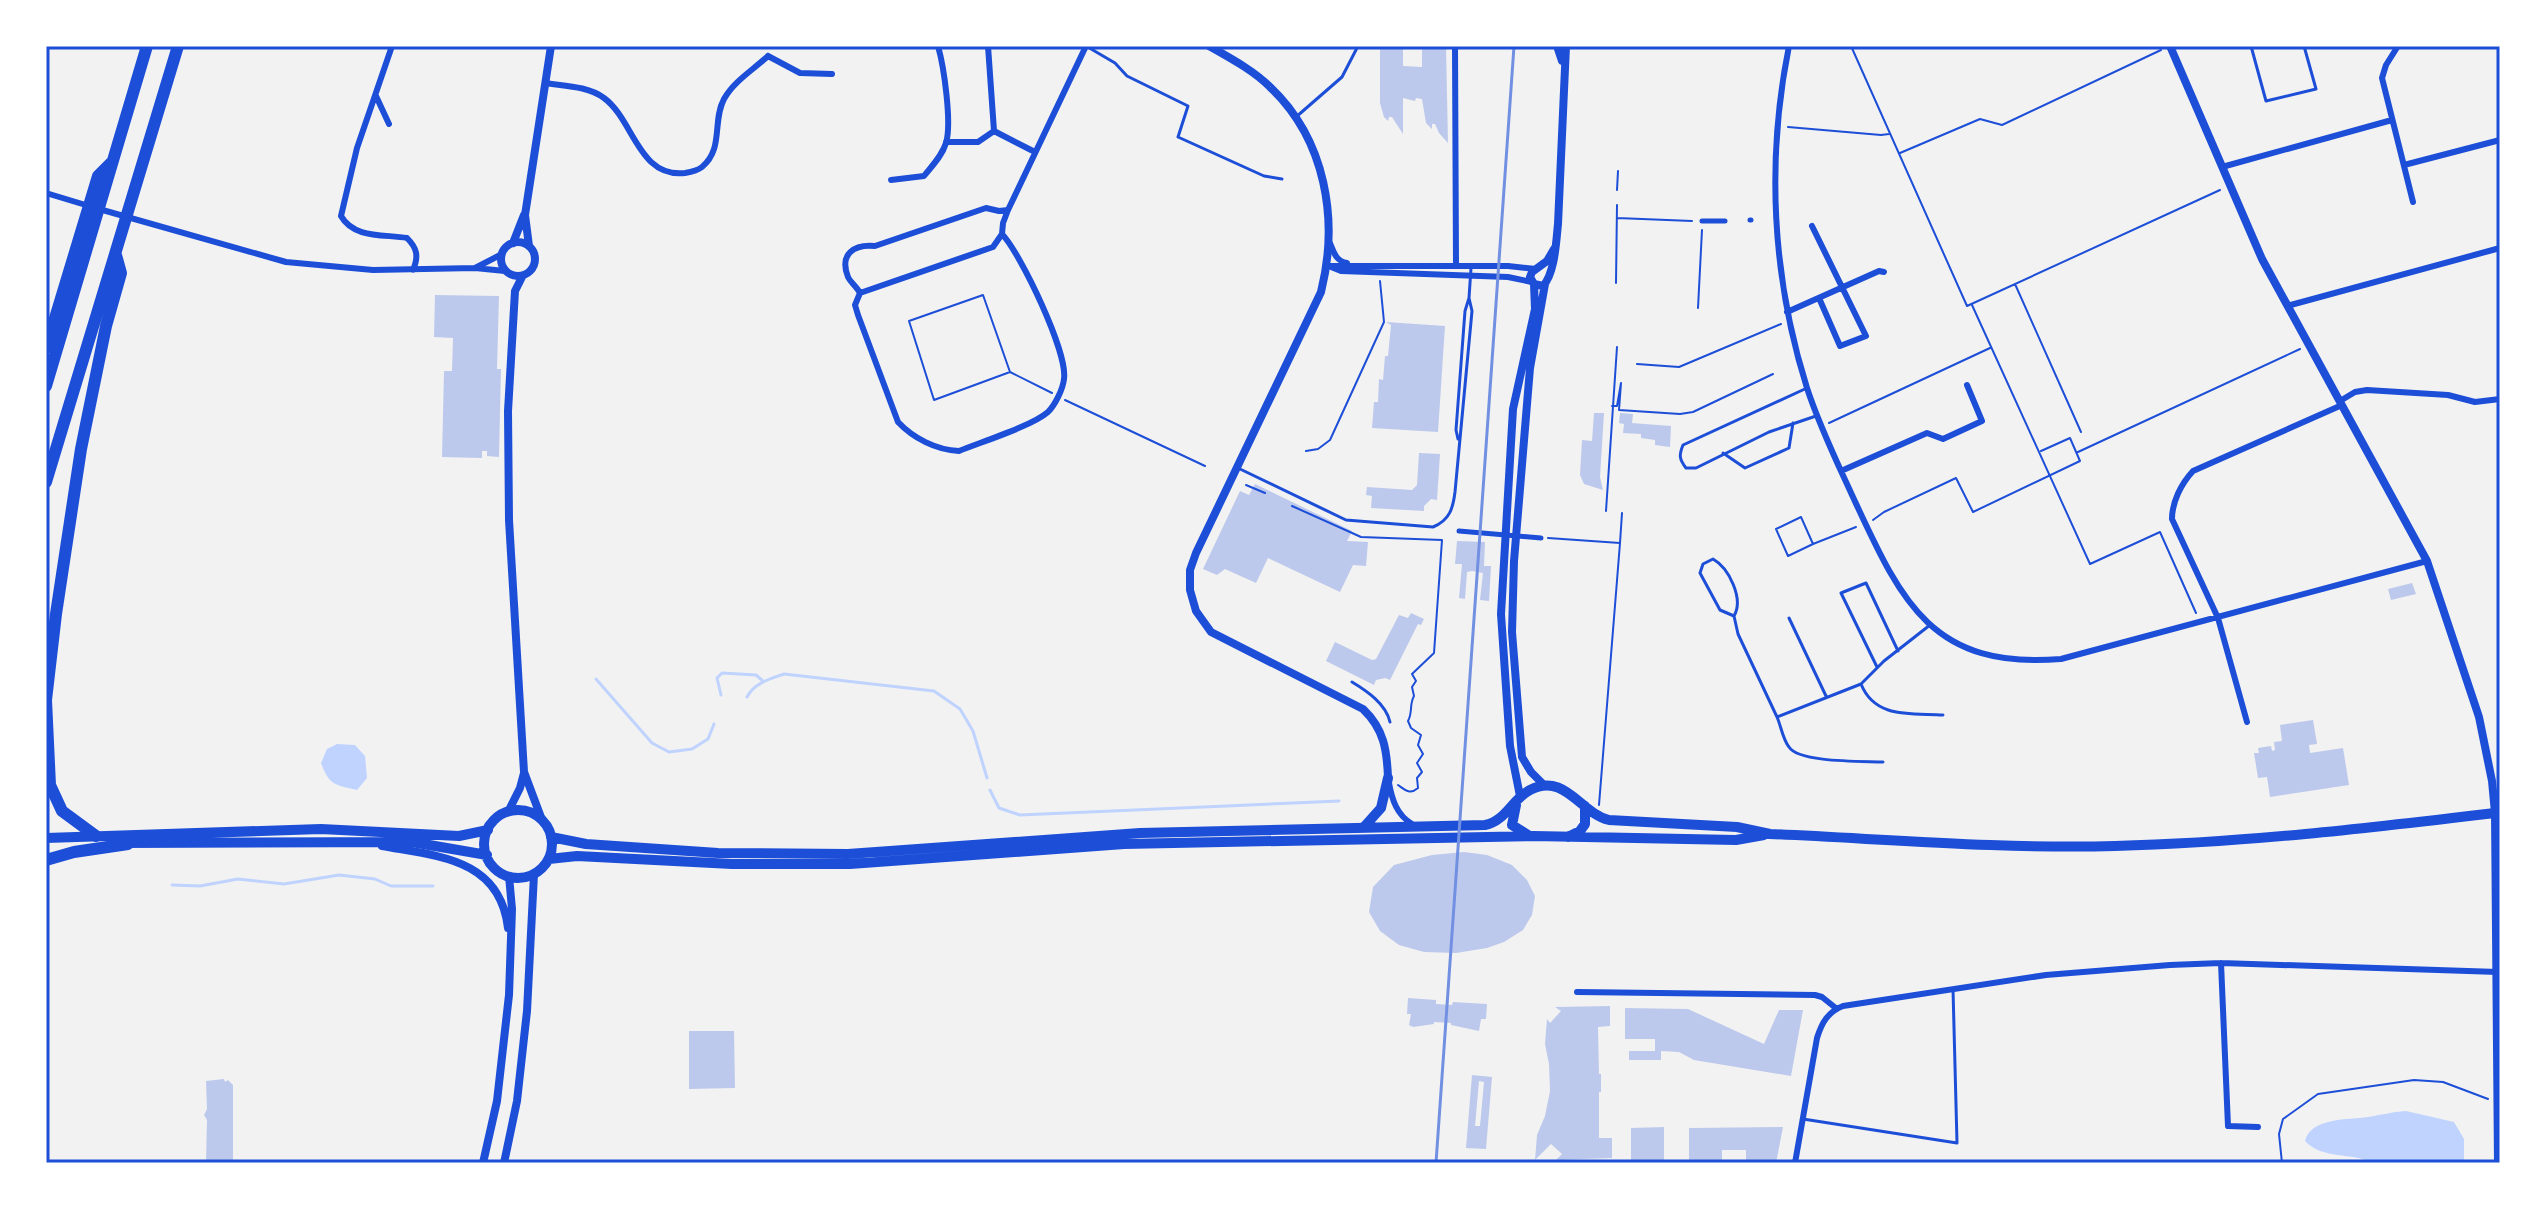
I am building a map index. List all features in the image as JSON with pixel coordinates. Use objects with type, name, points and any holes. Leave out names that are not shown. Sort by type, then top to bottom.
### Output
[{"type":"highway","points":[[46,386],[147,46]]},
{"type":"highway","points":[[46,482],[178,46]]},
{"type":"highway","points":[[46,348],[98,176],[114,161]]},
{"type":"highway","points":[[96,836],[62,811],[55,799],[48,769],[46,700],[81,449],[106,326],[121,273],[116,255]]},
{"type":"highway","points":[[46,860],[74,852],[128,844]]},
{"type":"main road","points":[[1364,827],[1381,808],[1392,781]]},
{"type":"main road","points":[[1485,831],[1520,796],[1544,785],[1568,791],[1594,814],[1609,820],[1737,827],[1770,834],[1987,845],[2114,846],[2276,837],[2495,813]]},
{"type":"main road","points":[[1520,796],[1512,825],[1534,836]]},
{"type":"main road","points":[[1566,838],[1580,831],[1585,824],[1584,805]]},
{"type":"main road","points":[[549,859],[551,837],[542,820],[528,812],[508,812],[494,821],[488,830],[485,842],[487,855],[495,869],[522,878],[534,874],[549,859],[577,856],[732,864],[850,864],[1124,844],[1426,830]]},
{"type":"main road","points":[[551,837],[586,844],[718,853],[848,854],[1085,836],[1364,827],[1485,831],[1566,838],[1736,840],[1770,834]]},
{"type":"main road","points":[[46,841],[96,836],[321,829],[459,836],[488,830]]},
{"type":"main road","points":[[46,841],[128,844],[412,842],[487,855]]},
{"type":"street","points":[[392,46],[357,148],[341,216],[350,228],[407,238],[416,246],[418,259],[413,270]]},
{"type":"street","points":[[475,268],[502,254],[513,243],[525,215],[551,46]]},
{"type":"street","points":[[891,180],[924,176],[936,162],[946,142],[944,68],[938,46]]},
{"type":"street","points":[[988,46],[994,131]]},
{"type":"street","points":[[1002,234],[1023,263],[1059,348],[1065,377],[1047,413],[959,451],[946,450],[910,434],[898,422],[855,305],[860,293],[993,247],[1002,234],[1008,210],[1086,46]]},
{"type":"street","points":[[1209,46],[1270,86],[1296,117],[1315,153],[1323,177],[1328,210],[1328,266],[1321,292]]},
{"type":"street","points":[[1455,46],[1456,266]]},
{"type":"street","points":[[1557,46],[1564,66]]},
{"type":"street","points":[[1544,785],[1522,757],[1512,632],[1514,561],[1529,379],[1560,206],[1566,46]]},
{"type":"street","points":[[1789,46],[1776,126],[1776,219],[1787,312],[1807,388],[1841,471],[1889,575],[1908,603],[1930,625],[1958,643],[1988,655],[2037,661],[2083,655],[2427,561]]},
{"type":"street","points":[[2170,46],[2262,259],[2427,561],[2479,717],[2495,813],[2498,1163]]},
{"type":"street","points":[[2398,46],[2382,78],[2413,202]]},
{"type":"street","points":[[545,83],[585,89],[602,96],[614,108],[653,165],[674,173],[690,172],[704,165],[716,149],[718,115],[724,98],[736,83],[768,56],[769,51],[765,47]]},
{"type":"street","points":[[768,56],[800,73],[832,74]]},
{"type":"street","points":[[376,96],[389,124]]},
{"type":"street","points":[[2222,167],[2392,120]]},
{"type":"street","points":[[946,142],[978,142],[994,131]]},
{"type":"street","points":[[994,131],[1035,152]]},
{"type":"street","points":[[2404,165],[2500,140]]},
{"type":"street","points":[[46,193],[286,262],[373,270],[475,268],[513,274],[532,271],[536,261],[529,246],[525,215]]},
{"type":"street","points":[[860,293],[851,282],[845,264],[852,248],[875,246],[986,208],[1008,210]]},
{"type":"street","points":[[1702,221],[1725,221]]},
{"type":"street","points":[[1812,226],[1866,336],[1840,346],[1819,298]]},
{"type":"street","points":[[1329,241],[1341,262],[1359,265]]},
{"type":"street","points":[[513,243],[521,242],[529,246]]},
{"type":"street","points":[[2287,306],[2500,248]]},
{"type":"street","points":[[1520,796],[1510,746],[1501,624],[1513,409],[1535,309],[1531,275],[1547,261],[1554,249]]},
{"type":"street","points":[[502,254],[502,265],[513,274],[515,291],[508,411],[508,474],[524,772],[508,812]]},
{"type":"street","points":[[1328,266],[1508,266],[1544,269],[1547,280]]},
{"type":"street","points":[[1328,266],[1341,271],[1508,277],[1533,283],[1547,280]]},
{"type":"street","points":[[1341,271],[1326,279],[1237,467],[1193,560],[1190,590],[1196,611],[1218,637],[1363,709],[1383,737],[1392,781],[1391,796],[1399,814],[1426,830]]},
{"type":"street","points":[[1787,312],[1879,271],[1884,272]]},
{"type":"street","points":[[1841,471],[1927,433],[1943,439],[1982,421],[1967,385]]},
{"type":"street","points":[[2247,722],[2218,618],[2172,519],[2173,508],[2187,477],[2193,471],[2341,403],[2355,392],[2448,395],[2475,402],[2500,399]]},
{"type":"street","points":[[1459,531],[1541,538]]},
{"type":"street","points":[[524,772],[542,820]]},
{"type":"street","points":[[365,842],[469,865],[496,891],[503,903],[511,959]]},
{"type":"street","points":[[2496,868],[2500,882]]},
{"type":"street","points":[[504,1163],[517,1101],[527,1011],[534,874]]},
{"type":"street","points":[[483,1163],[499,1086],[511,959],[512,898],[509,876]]},
{"type":"street","points":[[1795,1163],[1817,1038],[1821,1024],[1837,1009],[2093,970],[2221,963],[2497,972]]},
{"type":"street","points":[[2221,963],[2228,1126],[2258,1127]]},
{"type":"street","points":[[1577,992],[1815,995],[1837,1009]]},
{"type":"lane","points":[[1086,46],[1115,63],[1127,76],[1188,106],[1178,137],[1264,176],[1282,179]]},
{"type":"lane","points":[[1296,117],[1342,77],[1358,46]]},
{"type":"lane","points":[[2251,46],[2266,101],[2316,89],[2304,46]]},
{"type":"lane","points":[[1237,467],[1346,520],[1433,527],[1446,520],[1453,505],[1465,311],[1471,267]]},
{"type":"lane","points":[[1807,388],[1683,445],[1679,455],[1681,462],[1686,468],[1696,468],[1723,453],[1817,415]]},
{"type":"lane","points":[[1723,453],[1745,468],[1789,448],[1793,423]]},
{"type":"lane","points":[[1734,616],[1720,610],[1700,573],[1706,561],[1713,559],[1721,563],[1738,597],[1734,616],[1738,634],[1789,748],[1795,753],[1817,758],[1883,762]]},
{"type":"lane","points":[[1878,668],[1841,593],[1866,583],[1898,651]]},
{"type":"lane","points":[[1789,618],[1826,696]]},
{"type":"lane","points":[[1777,717],[1861,684],[1930,625]]},
{"type":"lane","points":[[1352,682],[1388,713],[1390,722]]},
{"type":"lane","points":[[1861,684],[1866,699],[1875,706],[1943,715]]},
{"type":"lane","points":[[1803,1119],[1957,1143],[1953,989]]},
{"type":"path","points":[[1851,46],[2090,564],[2160,532],[2197,614],[2204,622]]},
{"type":"path","points":[[1899,153],[1980,119],[2002,125],[2170,46]]},
{"type":"path","points":[[1776,126],[1881,135],[1890,133]]},
{"type":"path","points":[[1617,190],[1618,171]]},
{"type":"path","points":[[1969,305],[2230,185]]},
{"type":"path","points":[[1616,283],[1617,205]]},
{"type":"path","points":[[1617,218],[1702,221],[1698,308]]},
{"type":"path","points":[[1306,451],[1318,449],[1330,440],[1384,322],[1381,283]]},
{"type":"path","points":[[2014,283],[2081,432]]},
{"type":"path","points":[[1010,372],[934,400],[909,321],[983,295],[1010,372],[1054,394]]},
{"type":"path","points":[[1637,364],[1679,367],[1790,321]]},
{"type":"path","points":[[2077,453],[2309,345]]},
{"type":"path","points":[[1606,511],[1617,347]]},
{"type":"path","points":[[1822,427],[1991,348]]},
{"type":"path","points":[[1612,406],[1617,406],[1621,383],[1619,410],[1693,412],[1773,374]]},
{"type":"path","points":[[1068,401],[1205,466]]},
{"type":"path","points":[[1813,544],[1801,517],[1776,529],[1788,556],[1873,520],[1956,478],[1973,512],[2080,461],[2070,438],[2038,452]]},
{"type":"path","points":[[1246,485],[1265,493]]},
{"type":"path","points":[[1292,506],[1361,537],[1442,540],[1434,650],[1431,657],[1412,672],[1416,681],[1408,721],[1411,728],[1421,735],[1418,745],[1423,754],[1417,763],[1422,772],[1417,778],[1418,788],[1414,791],[1406,791],[1392,781]]},
{"type":"path","points":[[1599,808],[1622,513]]},
{"type":"path","points":[[1541,538],[1620,543]]},
{"type":"path","points":[[2282,1163],[2279,1134],[2283,1119],[2318,1094],[2421,1079],[2443,1082],[2488,1099]]},
{"type":"water","points":[[337,744],[355,745],[365,756],[367,778],[357,790],[334,783],[324,770],[321,763],[327,749]]},
{"type":"water","points":[[2406,1111],[2454,1122],[2464,1139],[2464,1163],[2373,1163],[2320,1151],[2305,1141],[2309,1133],[2323,1124]]},
{"type":"building","points":[[1380,46],[1403,46],[1403,66],[1422,67],[1422,46],[1446,46],[1448,143],[1435,124],[1432,124],[1432,129],[1426,123],[1422,99],[1403,98],[1403,134],[1392,117],[1388,121],[1384,117],[1380,103]]},
{"type":"building","points":[[435,295],[499,296],[499,457],[487,456],[487,451],[482,451],[482,458],[442,457],[444,371],[452,371],[453,338],[434,337]]},
{"type":"building","points":[[1386,322],[1445,326],[1438,432],[1372,428],[1379,379],[1383,380],[1385,356],[1388,356],[1391,325]]},
{"type":"building","points":[[1594,413],[1604,413],[1600,477],[1603,490],[1584,484],[1580,475],[1582,440],[1592,441]]},
{"type":"building","points":[[1620,413],[1633,414],[1632,423],[1671,426],[1670,447],[1655,445],[1655,440],[1641,438],[1641,434],[1623,433],[1624,424],[1619,423]]},
{"type":"building","points":[[1419,453],[1440,454],[1437,500],[1431,499],[1424,506],[1424,511],[1371,508],[1372,496],[1366,495],[1367,487],[1412,490],[1417,485]]},
{"type":"building","points":[[1255,484],[1352,531],[1347,541],[1368,542],[1366,566],[1353,565],[1340,592],[1268,558],[1256,583],[1225,569],[1217,575],[1203,569],[1240,491],[1249,495]]},
{"type":"building","points":[[1457,541],[1485,542],[1484,566],[1491,566],[1489,601],[1480,600],[1483,573],[1472,571],[1467,572],[1465,599],[1459,598],[1462,564],[1455,564]]},
{"type":"building","points":[[2412,583],[2416,594],[2391,600],[2388,589]]},
{"type":"building","points":[[1411,613],[1424,619],[1421,625],[1418,624],[1390,680],[1376,680],[1374,685],[1326,661],[1335,642],[1372,660],[1376,659],[1399,615],[1408,618]]},
{"type":"building","points":[[2313,720],[2317,744],[2309,745],[2310,753],[2343,748],[2349,785],[2270,797],[2267,777],[2258,778],[2254,753],[2259,753],[2258,748],[2271,746],[2272,751],[2275,750],[2274,742],[2282,741],[2280,725]]},
{"type":"building","points":[[1464,852],[1487,855],[1512,865],[1527,880],[1535,896],[1532,915],[1523,930],[1487,948],[1456,953],[1424,952],[1399,945],[1380,931],[1369,912],[1373,887],[1394,865],[1432,855]]},
{"type":"building","points":[[1408,998],[1436,1000],[1436,1004],[1487,1004],[1486,1019],[1481,1019],[1479,1031],[1451,1023],[1434,1022],[1413,1027],[1409,1025],[1411,1014],[1407,1014]]},
{"type":"building","points":[[1610,1006],[1610,1026],[1598,1027],[1601,1074],[1599,1138],[1612,1138],[1612,1158],[1556,1160],[1562,1154],[1551,1144],[1535,1160],[1537,1135],[1550,1091],[1545,1044],[1547,1019],[1550,1023],[1561,1011],[1555,1007]]},
{"type":"building","points":[[1625,1008],[1688,1009],[1764,1044],[1779,1010],[1803,1010],[1791,1076],[1694,1060],[1679,1052],[1661,1051],[1661,1060],[1629,1060],[1629,1051],[1655,1051],[1655,1039],[1625,1039]]},
{"type":"building","points":[[689,1031],[734,1031],[735,1088],[689,1089]]},
{"type":"building","points":[[1472,1075],[1492,1077],[1486,1149],[1466,1148]],"holes":[[[1479,1081],[1484,1082],[1480,1126],[1475,1126]]]},
{"type":"building","points":[[224,1079],[233,1085],[233,1163],[206,1163],[206,1081]]},
{"type":"building","points":[[1664,1127],[1664,1163],[1631,1163],[1631,1128]]},
{"type":"building","points":[[1783,1127],[1776,1163],[1746,1163],[1746,1150],[1722,1150],[1722,1163],[1689,1163],[1689,1128]]},
{"type":"waterway","points":[[721,695],[717,678],[722,673],[756,675],[763,681]]},
{"type":"waterway","points":[[747,697],[758,685],[784,674],[934,691],[960,709],[973,731],[987,778]]},
{"type":"waterway","points":[[596,679],[652,743],[669,752],[692,749],[708,739],[714,724]]},
{"type":"waterway","points":[[990,790],[999,808],[1020,815],[1339,801]]},
{"type":"waterway","points":[[172,885],[200,886],[238,879],[284,884],[339,875],[375,879],[391,886],[433,886]]},
{"type":"railway","points":[[1436,1163],[1514,46]]}]
